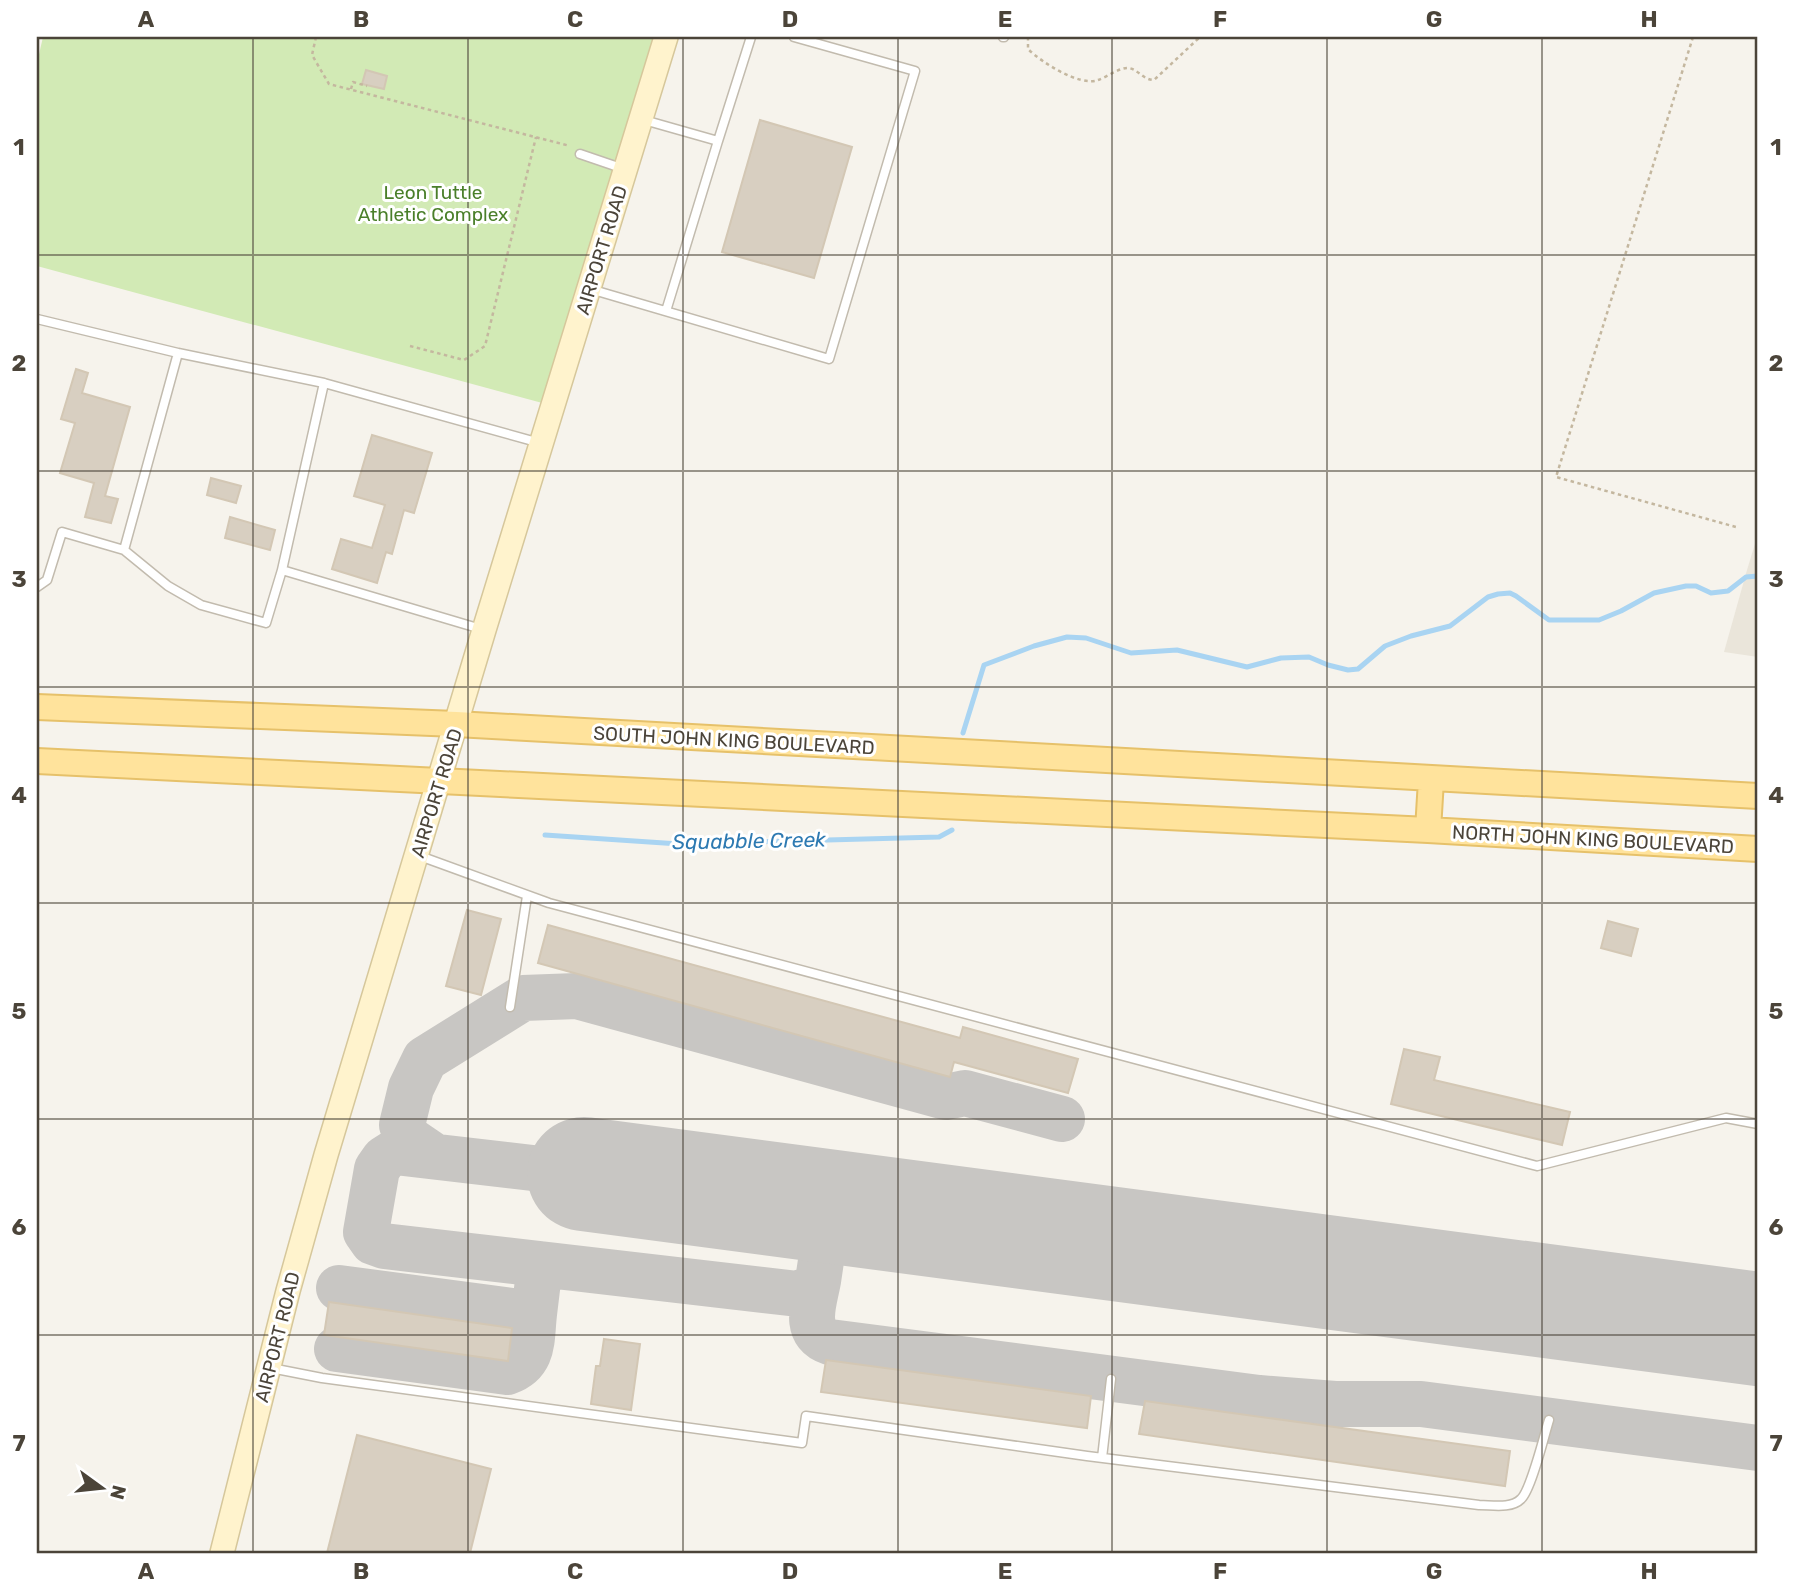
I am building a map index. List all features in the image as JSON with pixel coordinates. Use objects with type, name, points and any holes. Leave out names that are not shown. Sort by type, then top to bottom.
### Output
[{"type":"main road","name":"SOUTH JOHN KING BOULEVARD","points":[[37,707],[456,724],[1431,779]]},
{"type":"main road","points":[[37,761],[1428,830],[1431,779],[1758,796]]},
{"type":"main road","name":"NORTH JOHN KING BOULEVARD","points":[[1428,830],[1758,849]]},
{"type":"street","name":"AIRPORT ROAD","points":[[222,1553],[326,1155],[666,37]]},
{"type":"lane","points":[[666,311],[751,37]]},
{"type":"lane","points":[[589,289],[829,359],[915,71],[794,37]]},
{"type":"lane","points":[[641,119],[718,141]]},
{"type":"lane","points":[[580,154],[625,169]]},
{"type":"lane","points":[[37,319],[178,353],[324,383],[541,443]]},
{"type":"lane","points":[[124,550],[178,353]]},
{"type":"lane","points":[[37,587],[47,580],[62,533],[124,550],[169,586],[201,605],[266,623],[282,570],[324,383]]},
{"type":"lane","points":[[282,570],[484,630]]},
{"type":"lane","points":[[417,855],[549,903],[1537,1166],[1726,1118],[1758,1124]]},
{"type":"lane","points":[[510,1007],[527,896]]},
{"type":"lane","points":[[269,1367],[322,1378],[802,1443],[806,1416],[1102,1458],[1479,1505],[1508,1506],[1522,1499],[1529,1486],[1549,1420]]},
{"type":"lane","points":[[1102,1458],[1111,1379]]},
{"type":"path","points":[[316,37],[312,55],[329,83],[570,146]]},
{"type":"path","points":[[1028,37],[1028,49],[1035,57],[1070,76],[1094,82],[1125,68],[1131,68],[1148,80],[1154,80],[1200,37]]},
{"type":"path","points":[[1693,37],[1556,477],[1736,527]]},
{"type":"path","points":[[351,89],[353,82],[367,86]]},
{"type":"path","points":[[372,95],[373,88]]},
{"type":"path","points":[[410,345],[464,360],[485,346],[536,137]]},
{"type":"shaded area","points":[[1758,534],[1758,657],[1724,652]]},
{"type":"green space","name":"Leon Tuttle Athletic Complex","points":[[43,37],[653,37],[546,404],[37,266],[37,63]]},
{"type":"building","points":[[366,70],[387,76],[384,89],[362,84]]},
{"type":"building","points":[[760,120],[852,147],[814,278],[722,252]]},
{"type":"building","points":[[76,369],[88,373],[82,393],[130,407],[105,496],[118,499],[111,523],[85,517],[94,483],[60,473],[75,423],[61,419]]},
{"type":"building","points":[[372,435],[432,453],[414,513],[404,510],[392,554],[386,552],[377,583],[332,569],[341,539],[372,548],[385,505],[354,496]]},
{"type":"building","points":[[211,478],[241,486],[236,503],[207,495]]},
{"type":"building","points":[[230,517],[275,530],[270,550],[225,538]]},
{"type":"building","points":[[467,910],[501,919],[481,995],[446,986]]},
{"type":"building","points":[[1608,921],[1638,929],[1631,956],[1601,948]]},
{"type":"building","points":[[548,925],[960,1038],[963,1027],[1078,1059],[1068,1093],[954,1062],[950,1077],[538,963]]},
{"type":"building","points":[[1404,1049],[1440,1057],[1434,1080],[1570,1112],[1562,1145],[1391,1104]]},
{"type":"building","points":[[329,1302],[512,1328],[508,1361],[324,1335]]},
{"type":"building","points":[[604,1339],[640,1344],[631,1410],[591,1404],[596,1366],[600,1366]]},
{"type":"building","points":[[826,1360],[1091,1396],[1087,1428],[821,1392]]},
{"type":"building","points":[[1145,1401],[1510,1451],[1505,1486],[1139,1434]]},
{"type":"building","points":[[357,1435],[491,1469],[470,1553],[327,1553]]},
{"type":"waterway","name":"Squabble Creek","points":[[963,733],[984,665],[1067,637],[1086,638],[1131,653],[1177,650],[1247,667],[1281,658],[1309,657],[1348,670],[1358,669],[1385,646],[1450,626],[1488,597],[1498,594],[1510,593],[1516,596],[1549,620],[1599,620],[1654,593],[1686,586],[1696,586],[1711,593],[1728,591],[1746,577],[1758,576]]},
{"type":"waterway","name":"Squabble Creek","points":[[545,835],[679,844],[939,837],[952,830]]},
{"type":"taxiway","points":[[434,1156],[412,1141],[405,1134],[402,1125],[411,1088],[425,1059],[523,998],[577,996],[946,1097],[965,1093],[1062,1119]]},
{"type":"taxiway","points":[[584,1174],[395,1152],[384,1159],[377,1169],[366,1232],[373,1242],[384,1246],[798,1294],[812,1288],[818,1281],[829,1207]]},
{"type":"taxiway","points":[[339,1288],[534,1314],[540,1264]]},
{"type":"taxiway","points":[[818,1281],[813,1325],[821,1338],[830,1342],[1259,1398],[1335,1404],[1421,1404],[1758,1448]]},
{"type":"taxiway","points":[[337,1349],[507,1372],[516,1368],[527,1356],[532,1341],[534,1314]]},
{"type":"runway","points":[[584,1174],[1758,1329]]}]
